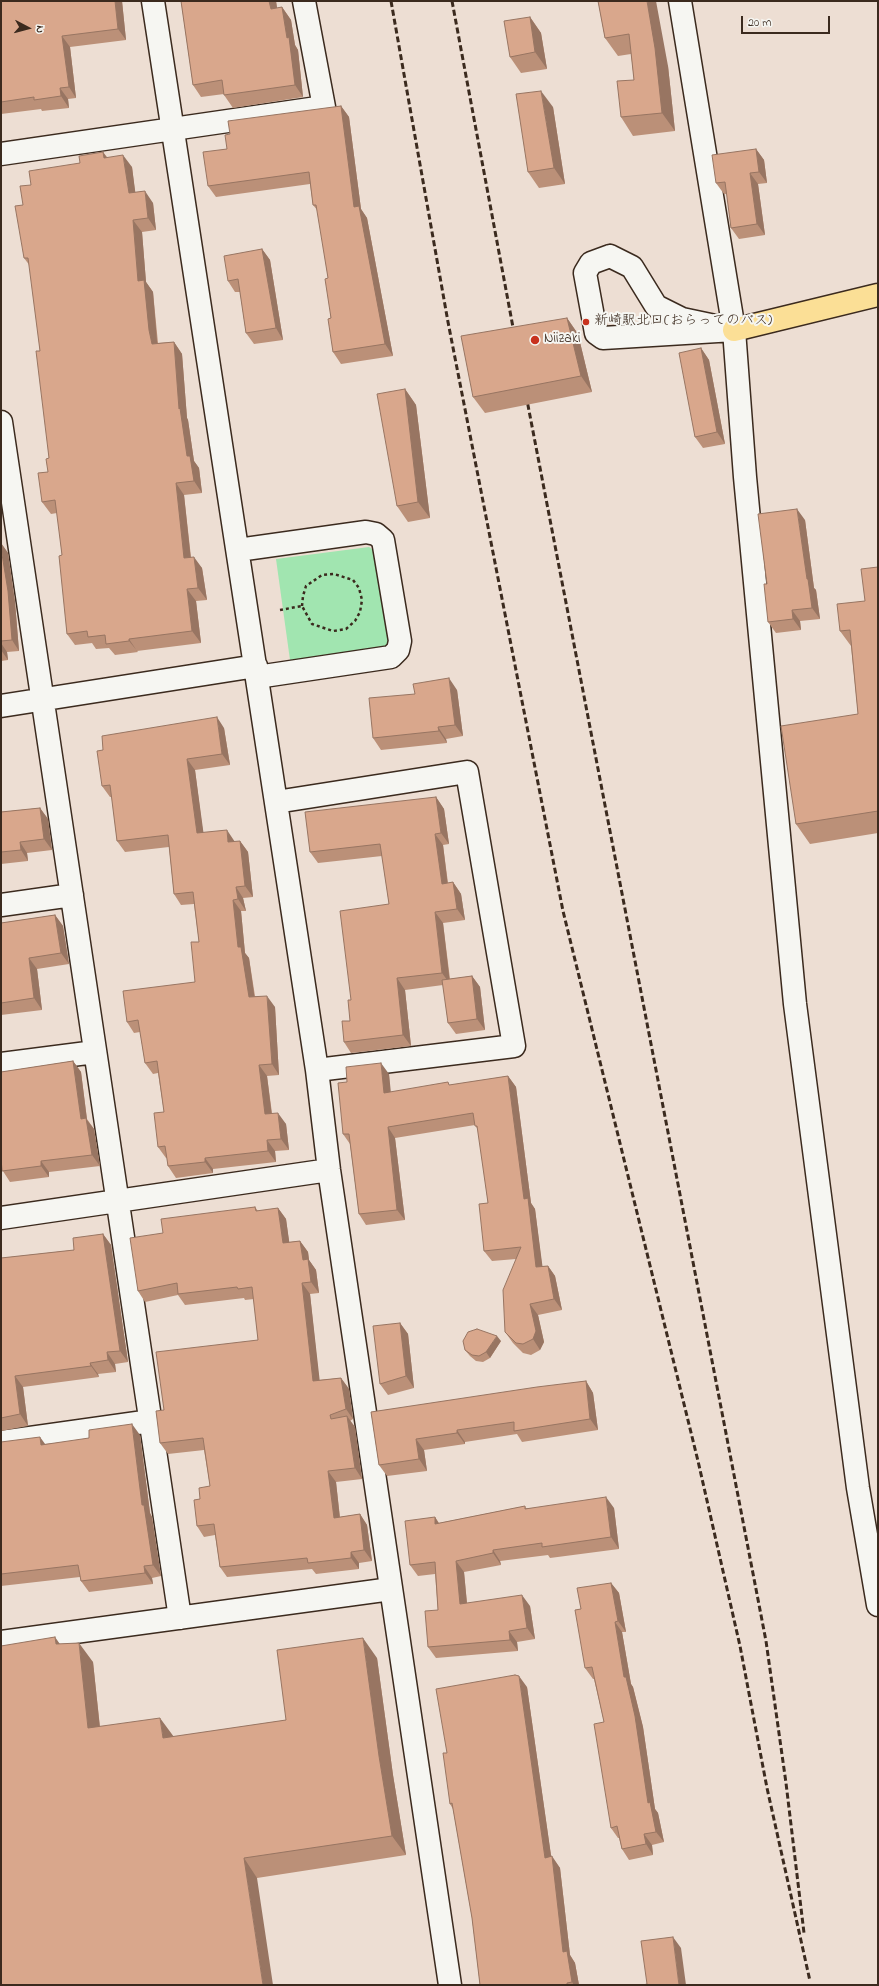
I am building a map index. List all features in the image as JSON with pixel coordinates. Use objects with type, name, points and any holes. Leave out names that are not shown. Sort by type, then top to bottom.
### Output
[{"type":"main road","points":[[734,330],[878,295]]},
{"type":"street","points":[[153,1],[317,1070],[329,1170],[450,1985]]},
{"type":"street","points":[[1,154],[324,108],[304,1]]},
{"type":"street","points":[[680,1],[734,330],[745,477],[795,1004],[858,1488],[878,1605]]},
{"type":"street","points":[[610,256],[632,267],[656,306],[682,319],[734,330],[603,338],[596,333],[585,273],[591,263],[610,256]]},
{"type":"street","points":[[1,422],[9,528],[42,700],[180,1618]]},
{"type":"street","points":[[1,706],[256,672],[391,657],[398,650],[400,641],[383,540],[376,534],[366,532],[238,550]]},
{"type":"street","points":[[276,802],[467,772],[514,1046],[317,1070]]},
{"type":"street","points":[[1,905],[72,895]]},
{"type":"street","points":[[1,1064],[95,1052]]},
{"type":"street","points":[[1,1218],[329,1170]]},
{"type":"street","points":[[1,1442],[150,1421]]},
{"type":"street","points":[[1,1642],[390,1589]]},
{"type":"path","points":[[334,574],[353,580],[359,588],[362,600],[360,612],[355,621],[346,629],[333,631],[312,624],[306,616],[302,606],[306,586],[322,575],[334,574]]},
{"type":"path","points":[[280,610],[302,606]]},
{"type":"green space","points":[[369,547],[376,552],[392,640],[385,648],[290,660],[276,559]]},
{"type":"building","points":[[1,1],[115,1],[118,29],[62,36],[69,87],[60,88],[61,96],[34,100],[34,97],[1,102]]},
{"type":"building","points":[[181,1],[269,1],[271,9],[282,7],[287,38],[289,37],[295,85],[224,95],[222,80],[193,85]]},
{"type":"building","points":[[598,1],[647,1],[655,48],[662,113],[621,117],[617,81],[634,80],[629,34],[605,38]]},
{"type":"building","points":[[530,17],[535,52],[510,57],[504,21]]},
{"type":"building","points":[[541,91],[554,168],[528,172],[516,94]]},
{"type":"building","points":[[341,106],[354,207],[359,206],[385,344],[333,352],[328,319],[331,318],[325,279],[328,278],[316,205],[313,205],[309,172],[208,186],[203,152],[227,149],[225,135],[230,134],[228,121]]},
{"type":"building","points":[[756,149],[759,172],[750,173],[757,224],[731,228],[725,182],[716,183],[712,155]]},
{"type":"building","points":[[103,152],[104,158],[123,155],[129,193],[145,191],[148,218],[133,220],[138,281],[144,280],[149,330],[152,344],[174,342],[179,409],[180,408],[187,456],[190,456],[194,481],[176,483],[184,558],[194,557],[198,588],[187,589],[192,631],[129,639],[129,641],[106,644],[105,635],[88,637],[87,631],[67,634],[59,556],[62,555],[55,500],[42,502],[38,473],[48,472],[46,459],[49,458],[36,351],[40,351],[28,258],[24,258],[15,206],[23,205],[20,186],[31,185],[29,171],[80,163],[79,156]]},
{"type":"building","points":[[262,249],[276,328],[246,333],[238,279],[228,281],[224,256]]},
{"type":"building","points":[[567,318],[581,376],[473,397],[461,336]]},
{"type":"building","points":[[701,348],[717,432],[695,437],[679,353]]},
{"type":"building","points":[[405,389],[418,502],[397,506],[377,394]]},
{"type":"building","points":[[797,509],[812,608],[792,610],[793,619],[768,622],[764,584],[767,584],[758,514]]},
{"type":"building","points":[[1,548],[8,591],[12,640],[1,641]]},
{"type":"building","points":[[878,567],[878,811],[796,824],[781,726],[858,714],[850,630],[840,631],[837,604],[865,601],[861,569]]},
{"type":"building","points":[[449,678],[455,725],[438,727],[439,731],[373,738],[369,698],[415,694],[413,684]]},
{"type":"building","points":[[217,717],[222,754],[187,759],[197,833],[227,830],[228,842],[240,841],[245,886],[236,887],[238,899],[233,900],[238,947],[241,947],[249,997],[267,996],[272,1064],[259,1065],[265,1114],[278,1113],[281,1139],[267,1140],[268,1151],[205,1158],[205,1162],[168,1166],[165,1146],[158,1147],[154,1113],[164,1112],[157,1061],[145,1063],[138,1020],[127,1022],[123,991],[195,982],[191,942],[199,942],[193,892],[174,894],[168,835],[117,841],[110,785],[102,786],[97,751],[103,750],[102,736]]},
{"type":"building","points":[[436,797],[441,833],[435,834],[442,884],[453,882],[457,909],[435,912],[442,973],[397,978],[403,1035],[344,1042],[342,1021],[350,1021],[348,1000],[351,1000],[340,911],[389,904],[380,844],[310,852],[305,812]]},
{"type":"building","points":[[40,808],[44,839],[20,842],[21,850],[1,852],[1,812]]},
{"type":"building","points":[[55,915],[61,953],[29,958],[34,998],[1,1003],[1,923]]},
{"type":"building","points":[[472,976],[477,1019],[448,1023],[442,980]]},
{"type":"building","points":[[73,1061],[81,1119],[86,1118],[92,1155],[41,1161],[41,1166],[2,1171],[1,1072]]},
{"type":"building","points":[[381,1063],[384,1093],[448,1082],[449,1085],[508,1076],[524,1199],[528,1198],[536,1267],[548,1266],[554,1299],[530,1304],[536,1331],[533,1339],[523,1344],[516,1343],[505,1332],[503,1290],[521,1247],[484,1251],[479,1204],[488,1203],[477,1126],[475,1126],[473,1113],[388,1127],[397,1210],[359,1214],[349,1134],[343,1134],[338,1083],[347,1082],[346,1067]]},
{"type":"building","points":[[255,1207],[256,1211],[278,1208],[283,1243],[300,1241],[303,1260],[308,1259],[311,1282],[302,1283],[313,1381],[341,1378],[346,1409],[330,1415],[331,1419],[347,1416],[355,1468],[328,1471],[334,1518],[360,1514],[364,1550],[351,1552],[351,1558],[308,1563],[307,1558],[220,1567],[214,1524],[197,1526],[194,1500],[200,1499],[199,1488],[210,1486],[203,1438],[160,1443],[156,1411],[164,1410],[156,1352],[258,1340],[252,1287],[238,1289],[237,1287],[178,1294],[177,1283],[138,1291],[130,1238],[163,1233],[161,1219]]},
{"type":"building","points":[[103,1234],[120,1351],[107,1352],[108,1360],[90,1363],[91,1366],[15,1376],[20,1414],[1,1418],[1,1258],[74,1250],[73,1238]]},
{"type":"building","points":[[400,1323],[406,1376],[380,1384],[373,1326]]},
{"type":"building","points":[[477,1329],[497,1336],[486,1352],[479,1356],[472,1355],[465,1350],[463,1341],[468,1332]]},
{"type":"building","points":[[586,1381],[590,1419],[514,1431],[514,1422],[457,1430],[457,1433],[416,1439],[419,1459],[379,1465],[371,1412]]},
{"type":"building","points":[[132,1424],[142,1505],[144,1505],[153,1565],[144,1566],[145,1573],[81,1581],[78,1565],[1,1574],[1,1442],[40,1437],[41,1445],[89,1438],[89,1430]]},
{"type":"building","points":[[606,1497],[611,1537],[542,1547],[542,1543],[493,1550],[493,1553],[456,1561],[460,1604],[522,1595],[527,1628],[509,1631],[510,1640],[428,1647],[425,1611],[438,1610],[435,1562],[410,1565],[405,1521],[435,1517],[435,1524],[525,1506],[525,1509]]},
{"type":"building","points":[[611,1583],[618,1621],[615,1622],[624,1677],[626,1677],[635,1716],[648,1803],[650,1802],[656,1832],[644,1834],[646,1844],[622,1849],[617,1826],[611,1828],[594,1724],[604,1722],[592,1667],[585,1668],[575,1610],[581,1609],[577,1588]]},
{"type":"building","points":[[55,1637],[56,1644],[79,1643],[88,1728],[160,1718],[163,1738],[286,1720],[277,1650],[363,1638],[379,1756],[392,1836],[244,1858],[263,1985],[1,1985],[1,1646]]},
{"type":"building","points":[[515,1675],[519,1676],[545,1858],[552,1856],[563,1952],[567,1951],[572,1982],[567,1983],[567,1985],[480,1985],[472,1918],[452,1803],[450,1804],[443,1753],[447,1753],[436,1689]]},
{"type":"building","points":[[673,1937],[679,1985],[643,1985],[647,1984],[641,1941]]},
{"type":"railway","points":[[391,1],[448,322],[563,911],[698,1461],[740,1646],[767,1788],[810,1981]]},
{"type":"railway","points":[[452,1],[515,338]]},
{"type":"railway","points":[[526,395],[766,1641],[786,1783],[804,1933]]},
{"type":"place","name":"新崎駅北口(おらってのバス)","points":[[586,322]]},
{"type":"place","name":"Niizaki","points":[[535,340]]}]
